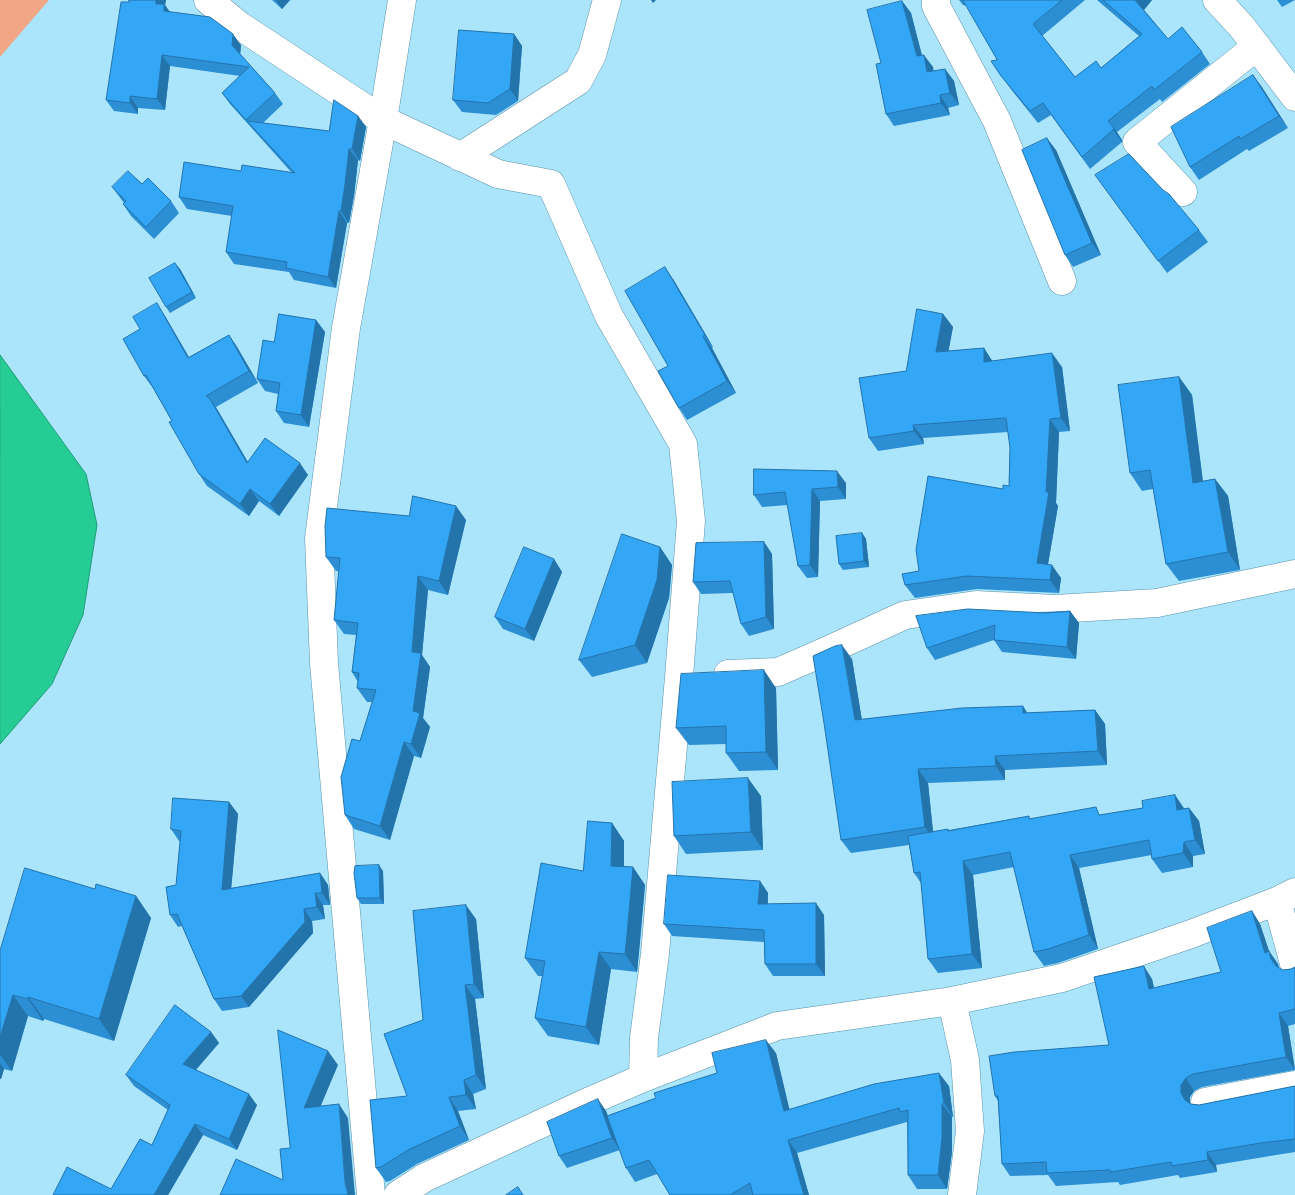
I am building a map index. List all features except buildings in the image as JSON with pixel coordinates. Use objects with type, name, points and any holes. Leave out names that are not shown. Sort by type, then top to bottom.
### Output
[{"type":"street","points":[[208,0],[240,26],[383,120],[498,174],[551,184],[609,316],[683,444],[691,520],[655,954],[644,1038],[643,1078]]},
{"type":"street","points":[[371,1195],[324,663],[319,538],[346,328],[402,0]]},
{"type":"street","points":[[460,157],[578,81],[592,55],[607,0]]},
{"type":"street","points":[[936,0],[936,6],[997,121],[1062,281]]},
{"type":"street","points":[[1217,0],[1242,27],[1295,97]]},
{"type":"street","points":[[1183,192],[1137,142],[1257,46]]},
{"type":"street","points":[[679,677],[778,672],[906,614],[976,605],[1055,609],[1157,603],[1295,574]]},
{"type":"street","points":[[398,1195],[424,1178],[581,1105],[643,1078],[777,1026],[952,1001],[1062,978],[1190,934],[1286,896],[1295,967]]},
{"type":"street","points":[[952,1001],[965,1060],[970,1131],[962,1195]]},
{"type":"street","points":[[1205,1102],[1295,1085]]},
{"type":"shaded area","points":[[0,0],[49,0],[0,57]]},
{"type":"shaded area","points":[[0,355],[86,474],[97,525],[83,615],[52,684],[0,744]]}]
